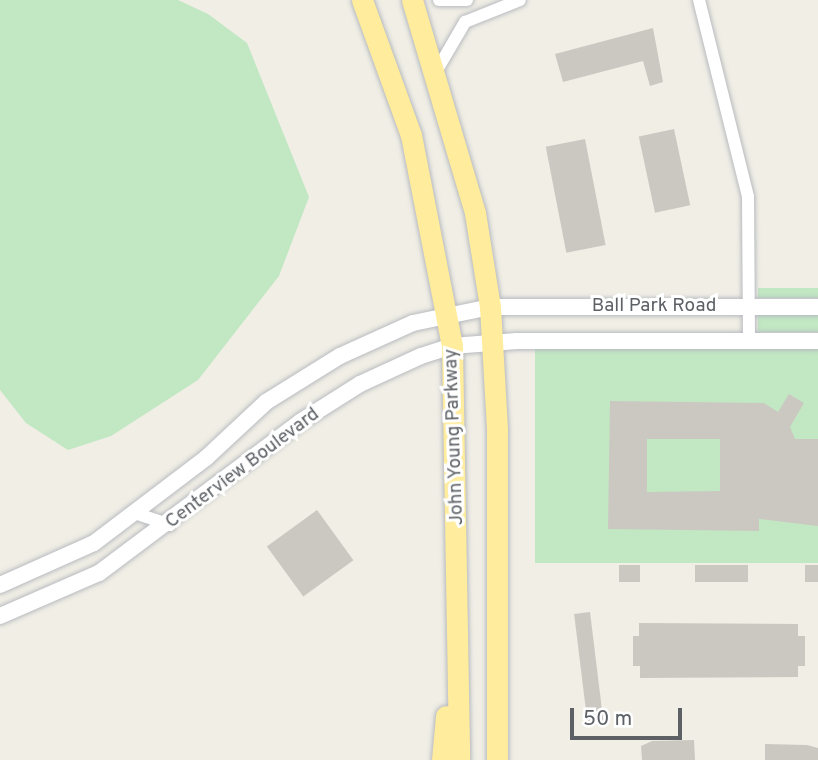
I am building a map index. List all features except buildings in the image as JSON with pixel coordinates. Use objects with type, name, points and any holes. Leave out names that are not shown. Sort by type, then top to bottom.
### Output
[{"type":"highway","name":"John Young Parkway","points":[[362,0],[411,135],[452,346],[458,567],[458,760]]},
{"type":"highway","name":"John Young Parkway","points":[[412,0],[437,71],[475,213],[490,307],[493,342],[497,760]]},
{"type":"highway","points":[[442,760],[458,567]]},
{"type":"street","points":[[439,0],[467,0]]},
{"type":"street","points":[[699,0],[748,197],[749,341]]},
{"type":"street","points":[[437,71],[465,22],[513,1]]},
{"type":"street","name":"Centerview Boulevard","points":[[0,585],[94,543],[206,458],[266,402],[340,356],[447,314],[490,307]]},
{"type":"street","name":"Ball Park Road","points":[[490,307],[818,307]]},
{"type":"street","name":"Ball Park Road","points":[[493,342],[818,341]]},
{"type":"street","name":"Centerview Boulevard","points":[[0,616],[99,573],[170,525],[300,422],[360,384],[452,346],[493,342]]},
{"type":"street","points":[[135,513],[170,525]]},
{"type":"green space","points":[[0,0],[178,0],[208,14],[247,43],[309,197],[279,276],[198,380],[111,436],[68,450],[26,423],[0,390]]},
{"type":"green space","points":[[758,288],[818,288],[818,298],[758,298]]},
{"type":"green space","points":[[758,315],[818,315],[818,332],[758,332]]},
{"type":"green space","points":[[535,349],[818,349],[818,563],[535,563]]}]
